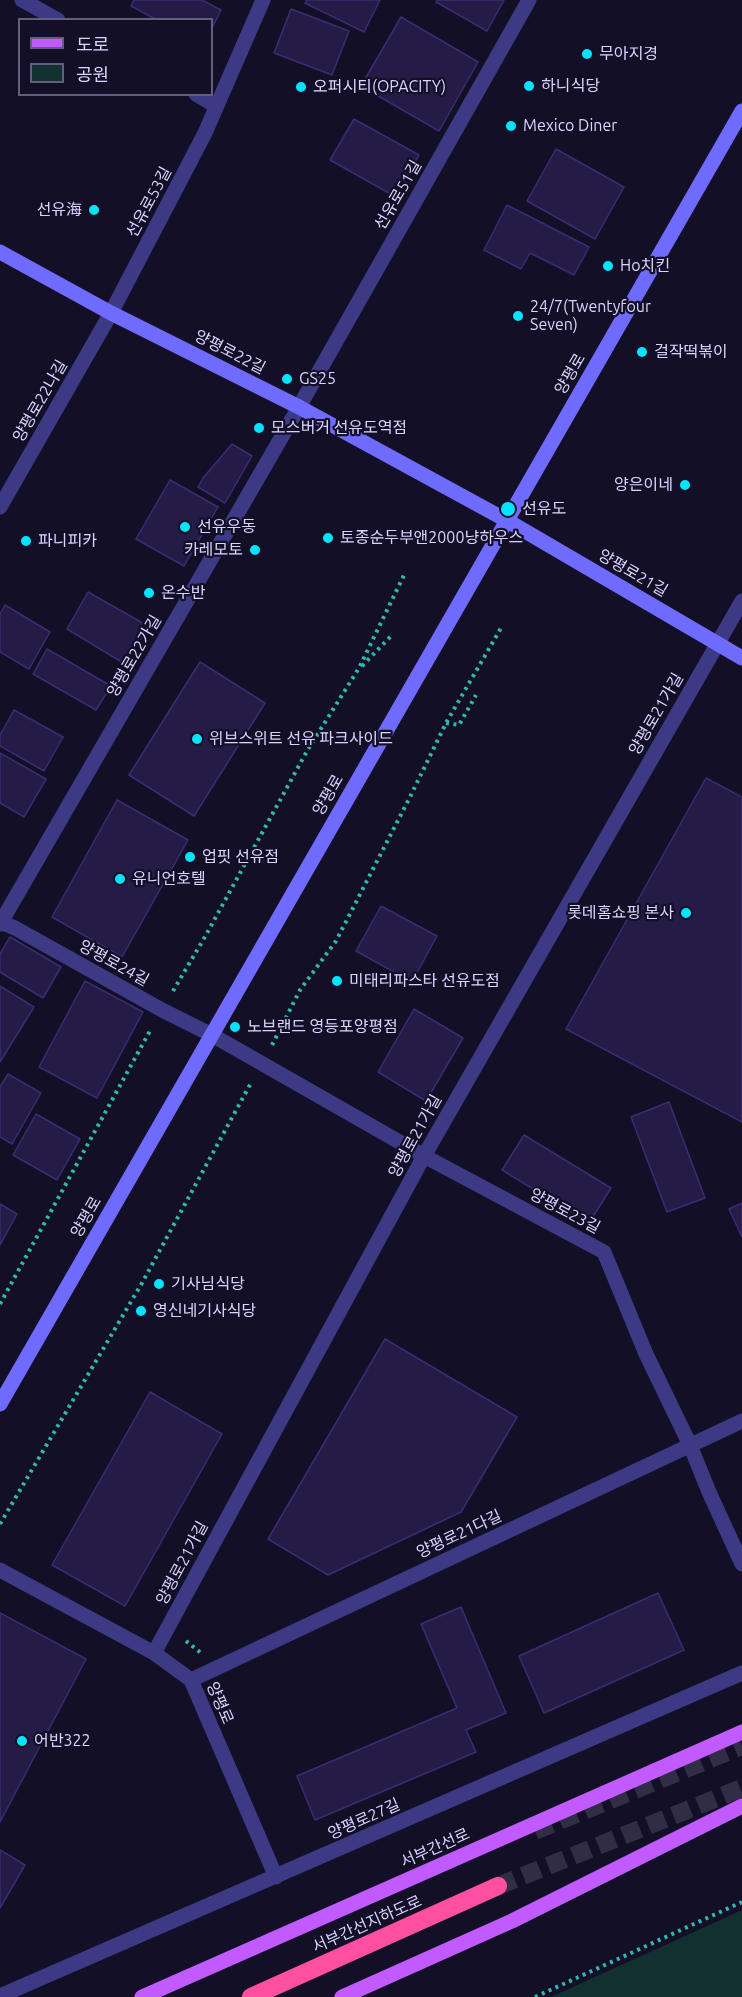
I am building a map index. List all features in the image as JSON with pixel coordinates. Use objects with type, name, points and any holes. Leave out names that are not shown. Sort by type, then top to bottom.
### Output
[{"type":"highway","name":"서부간선지하도로","points":[[251,1997],[498,1886]]},
{"type":"main road","name":"양평로","points":[[0,1404],[742,111]]},
{"type":"main road","name":"양평로22길","points":[[0,252],[111,313],[299,407],[507,520]]},
{"type":"main road","name":"양평로21길","points":[[507,520],[742,658]]},
{"type":"main road","name":"서부간선로","points":[[142,1997],[742,1732]]},
{"type":"main road","points":[[342,1997],[512,1921],[742,1806]]},
{"type":"street","points":[[22,0],[54,18]]},
{"type":"street","name":"선유로53길","points":[[111,313],[205,133],[263,0]]},
{"type":"street","name":"선유로51길","points":[[299,407],[529,0]]},
{"type":"street","points":[[199,96],[216,106]]},
{"type":"street","name":"양평로22나길","points":[[0,507],[111,313]]},
{"type":"street","name":"양평로22가길","points":[[0,922],[299,407]]},
{"type":"street","name":"양평로21가길","points":[[154,1653],[424,1155],[742,601]]},
{"type":"street","name":"양평로24길","points":[[0,922],[212,1035]]},
{"type":"street","name":"양평로23길","points":[[212,1035],[424,1155],[603,1252],[646,1354],[690,1445],[742,1564]]},
{"type":"street","name":"양평로21다길","points":[[191,1680],[742,1420]]},
{"type":"street","name":"양평로","points":[[0,1570],[154,1653],[191,1680],[276,1877]]},
{"type":"street","name":"양평로27길","points":[[0,1996],[742,1673]]},
{"type":"path","points":[[171,994],[307,751],[359,668],[405,573]]},
{"type":"path","points":[[270,1050],[300,990],[336,941],[446,723],[501,628]]},
{"type":"path","points":[[359,668],[392,635]]},
{"type":"path","points":[[446,723],[459,725],[476,695]]},
{"type":"path","points":[[0,1304],[153,1025]]},
{"type":"path","points":[[0,1524],[142,1283],[254,1078]]},
{"type":"path","points":[[182,1637],[204,1655]]},
{"type":"path","points":[[535,1997],[742,1902]]},
{"type":"green space","points":[[742,1910],[742,1997],[551,1997]]},
{"type":"building","points":[[134,0],[202,0],[221,10],[213,26],[213,18],[153,18],[131,6]]},
{"type":"building","points":[[307,0],[380,0],[364,32],[305,3]]},
{"type":"building","points":[[437,0],[504,0],[487,31],[436,2]]},
{"type":"building","points":[[291,9],[349,31],[332,75],[274,53]]},
{"type":"building","points":[[401,17],[478,62],[439,131],[361,86]]},
{"type":"building","points":[[354,119],[419,155],[396,197],[330,160]]},
{"type":"building","points":[[556,149],[624,187],[595,239],[527,201]]},
{"type":"building","points":[[507,205],[589,247],[574,275],[530,253],[521,269],[484,250]]},
{"type":"building","points":[[232,444],[252,456],[225,503],[198,487]]},
{"type":"building","points":[[170,480],[218,507],[184,566],[136,539]]},
{"type":"building","points":[[88,592],[148,626],[125,664],[67,629]]},
{"type":"building","points":[[5,605],[50,632],[29,669],[0,652],[0,614]]},
{"type":"building","points":[[47,649],[111,686],[96,710],[33,674]]},
{"type":"building","name":"위브스위트 선유 파크사이드","points":[[200,662],[265,703],[194,816],[129,775]]},
{"type":"building","points":[[14,710],[63,737],[44,771],[0,746],[0,735]]},
{"type":"building","points":[[0,753],[46,779],[24,817],[0,803]]},
{"type":"building","name":"롯데홈쇼핑 본사","points":[[706,778],[742,797],[742,1122],[566,1029]]},
{"type":"building","name":"유니언호텔","points":[[117,800],[188,840],[122,957],[52,917]]},
{"type":"building","points":[[381,906],[437,936],[412,982],[356,951]]},
{"type":"building","points":[[10,937],[61,967],[43,998],[0,972],[0,954]]},
{"type":"building","points":[[85,981],[143,1012],[97,1098],[39,1067]]},
{"type":"building","points":[[0,986],[34,1007],[0,1062]]},
{"type":"building","points":[[414,1009],[463,1038],[426,1101],[378,1072]]},
{"type":"building","points":[[8,1074],[41,1093],[12,1144],[0,1137],[0,1087]]},
{"type":"building","points":[[669,1102],[705,1198],[667,1212],[631,1117]]},
{"type":"building","points":[[36,1114],[80,1139],[57,1180],[13,1155]]},
{"type":"building","points":[[524,1135],[611,1188],[589,1223],[502,1170]]},
{"type":"building","points":[[742,1203],[742,1237],[729,1209]]},
{"type":"building","points":[[0,1204],[17,1214],[0,1245]]},
{"type":"building","points":[[385,1339],[517,1417],[461,1512],[328,1575],[268,1539]]},
{"type":"building","points":[[150,1392],[222,1434],[125,1606],[52,1565]]},
{"type":"building","points":[[658,1593],[684,1650],[544,1713],[519,1656]]},
{"type":"building","points":[[461,1607],[506,1713],[466,1730],[476,1752],[315,1820],[297,1776],[457,1708],[421,1624]]},
{"type":"building","name":"어반322","points":[[0,1613],[86,1659],[0,1822]]},
{"type":"building","points":[[0,1850],[25,1865],[0,1908]]},
{"type":"tunnel","points":[[535,1831],[742,1746]]},
{"type":"tunnel","points":[[498,1886],[742,1788]]},
{"type":"place","name":"무아지경","points":[[587,54]]},
{"type":"place","name":"하니식당","points":[[529,86]]},
{"type":"place","name":"오퍼시티(OPACITY)","points":[[301,87]]},
{"type":"place","name":"Mexico Diner","points":[[511,126]]},
{"type":"place","name":"선유海","points":[[94,210]]},
{"type":"place","name":"Ho치킨","points":[[608,266]]},
{"type":"place","name":"24/7(Twentyfour Seven)","points":[[518,316]]},
{"type":"place","name":"걸작떡볶이","points":[[642,352]]},
{"type":"place","name":"GS25","points":[[287,379]]},
{"type":"place","name":"모스버거 선유도역점","points":[[259,428]]},
{"type":"place","name":"양은이네","points":[[685,485]]},
{"type":"place","name":"선유도","points":[[508,509]]},
{"type":"place","name":"선유우동","points":[[185,527]]},
{"type":"place","name":"토종순두부앤2000냥하우스","points":[[328,538]]},
{"type":"place","name":"파니피카","points":[[26,541]]},
{"type":"place","name":"카레모토","points":[[255,550]]},
{"type":"place","name":"온수반","points":[[149,593]]},
{"type":"place","name":"위브스위트 선유 파크사이드","points":[[197,739]]},
{"type":"place","name":"업핏 선유점","points":[[190,857]]},
{"type":"place","name":"유니언호텔","points":[[120,879]]},
{"type":"place","name":"롯데홈쇼핑 본사","points":[[686,913]]},
{"type":"place","name":"미태리파스타 선유도점","points":[[337,981]]},
{"type":"place","name":"노브랜드 영등포양평점","points":[[235,1027]]},
{"type":"place","name":"기사님식당","points":[[159,1284]]},
{"type":"place","name":"영신네기사식당","points":[[141,1311]]},
{"type":"place","name":"어반322","points":[[22,1741]]}]
